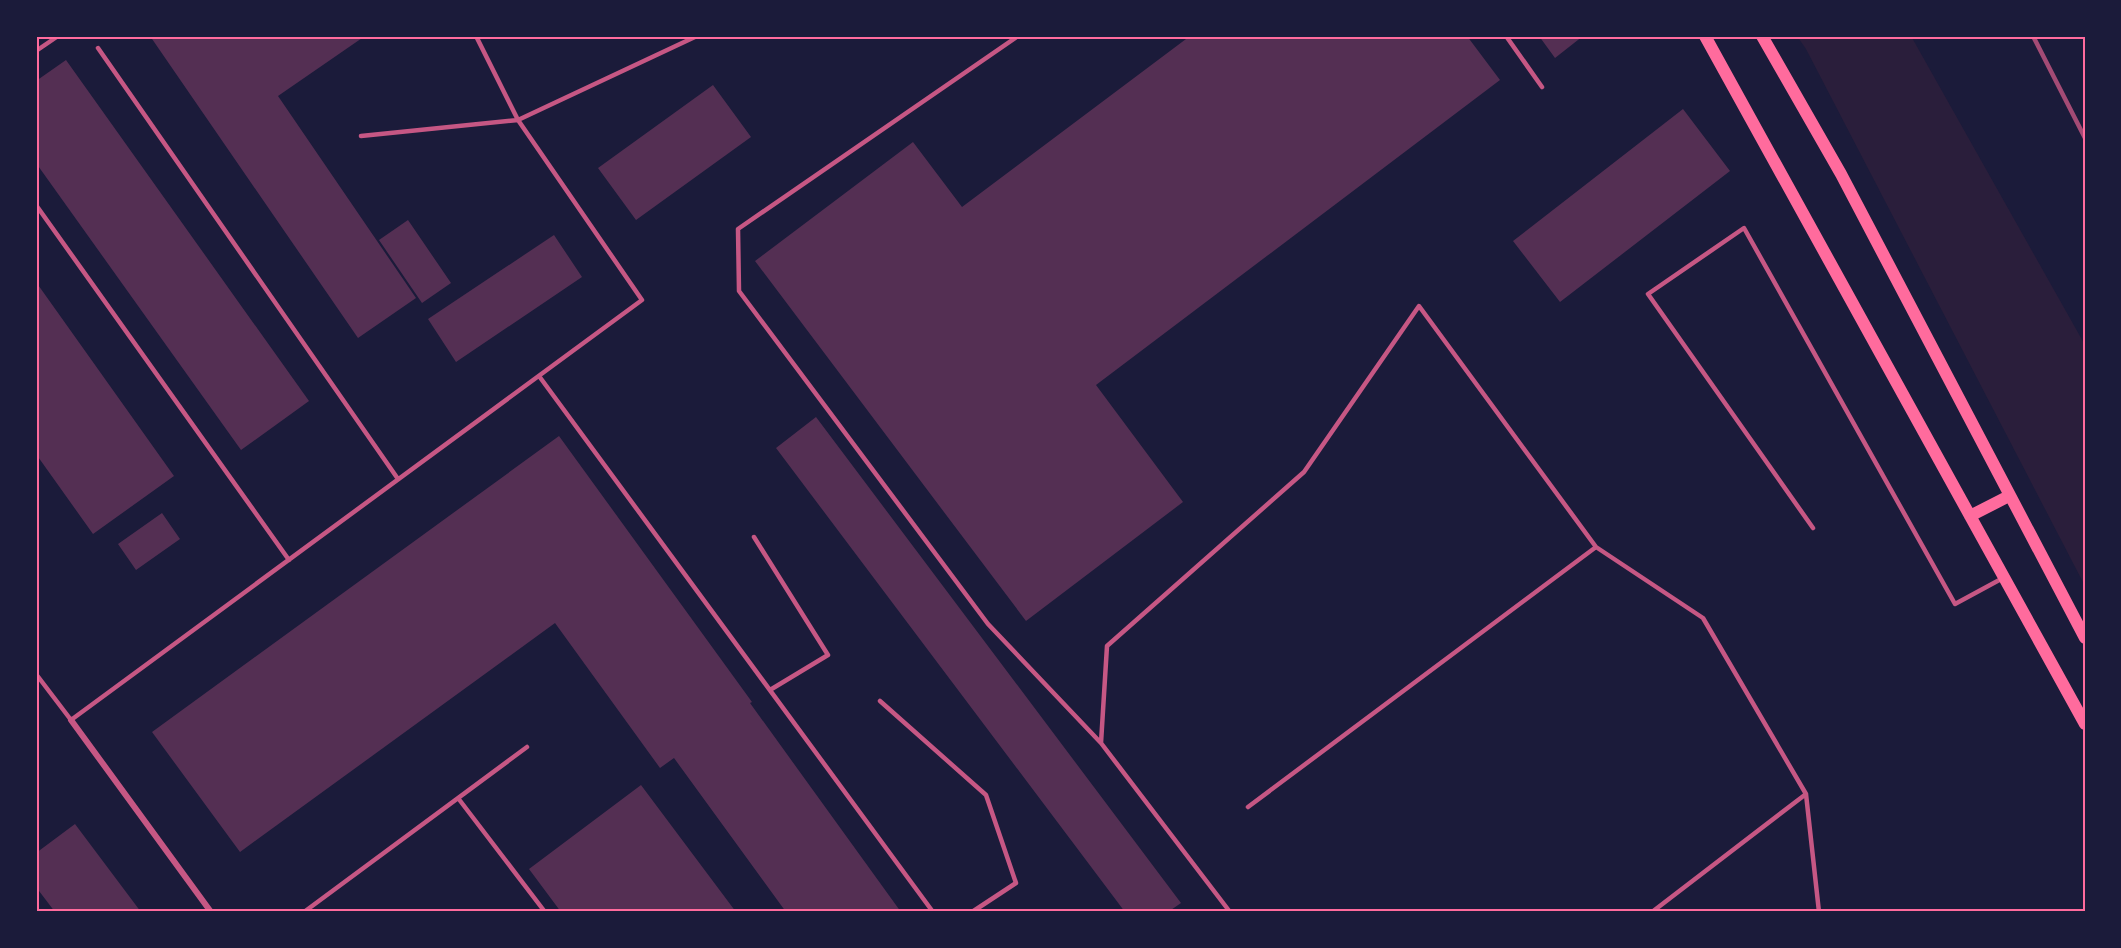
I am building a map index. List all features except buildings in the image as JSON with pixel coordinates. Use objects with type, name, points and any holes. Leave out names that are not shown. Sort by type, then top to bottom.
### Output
[{"type":"main road","points":[[1705,36],[2085,724]]},
{"type":"main road","points":[[1761,36],[1841,174],[2085,638]]},
{"type":"main road","points":[[1970,516],[2009,496]]},
{"type":"street","points":[[70,720],[211,912]]},
{"type":"lane","points":[[36,51],[58,36]]},
{"type":"lane","points":[[36,674],[70,720],[642,300],[518,120],[477,36]]},
{"type":"lane","points":[[360,136],[518,120],[697,36]]},
{"type":"lane","points":[[1018,36],[738,229],[739,291],[988,624],[1101,743],[1230,912]]},
{"type":"lane","points":[[1506,36],[1542,87]]},
{"type":"lane","points":[[98,48],[398,479]]},
{"type":"lane","points":[[36,205],[289,560]]},
{"type":"lane","points":[[1813,528],[1648,294],[1744,228],[1955,604],[2003,578]]},
{"type":"lane","points":[[1101,743],[1107,646],[1304,472],[1419,306],[1596,547],[1703,618],[1806,794],[1819,912]]},
{"type":"lane","points":[[539,376],[933,912]]},
{"type":"lane","points":[[754,537],[828,655],[770,690]]},
{"type":"lane","points":[[1248,807],[1596,547]]},
{"type":"lane","points":[[880,701],[986,795],[1016,883],[972,912]]},
{"type":"lane","points":[[304,912],[527,747]]},
{"type":"lane","points":[[1652,912],[1806,794]]},
{"type":"lane","points":[[458,798],[545,912]]},
{"type":"shaded area","points":[[1797,36],[1911,36],[2085,345],[2085,586],[1806,49]]},
{"type":"railway","points":[[2033,36],[2085,138]]}]
